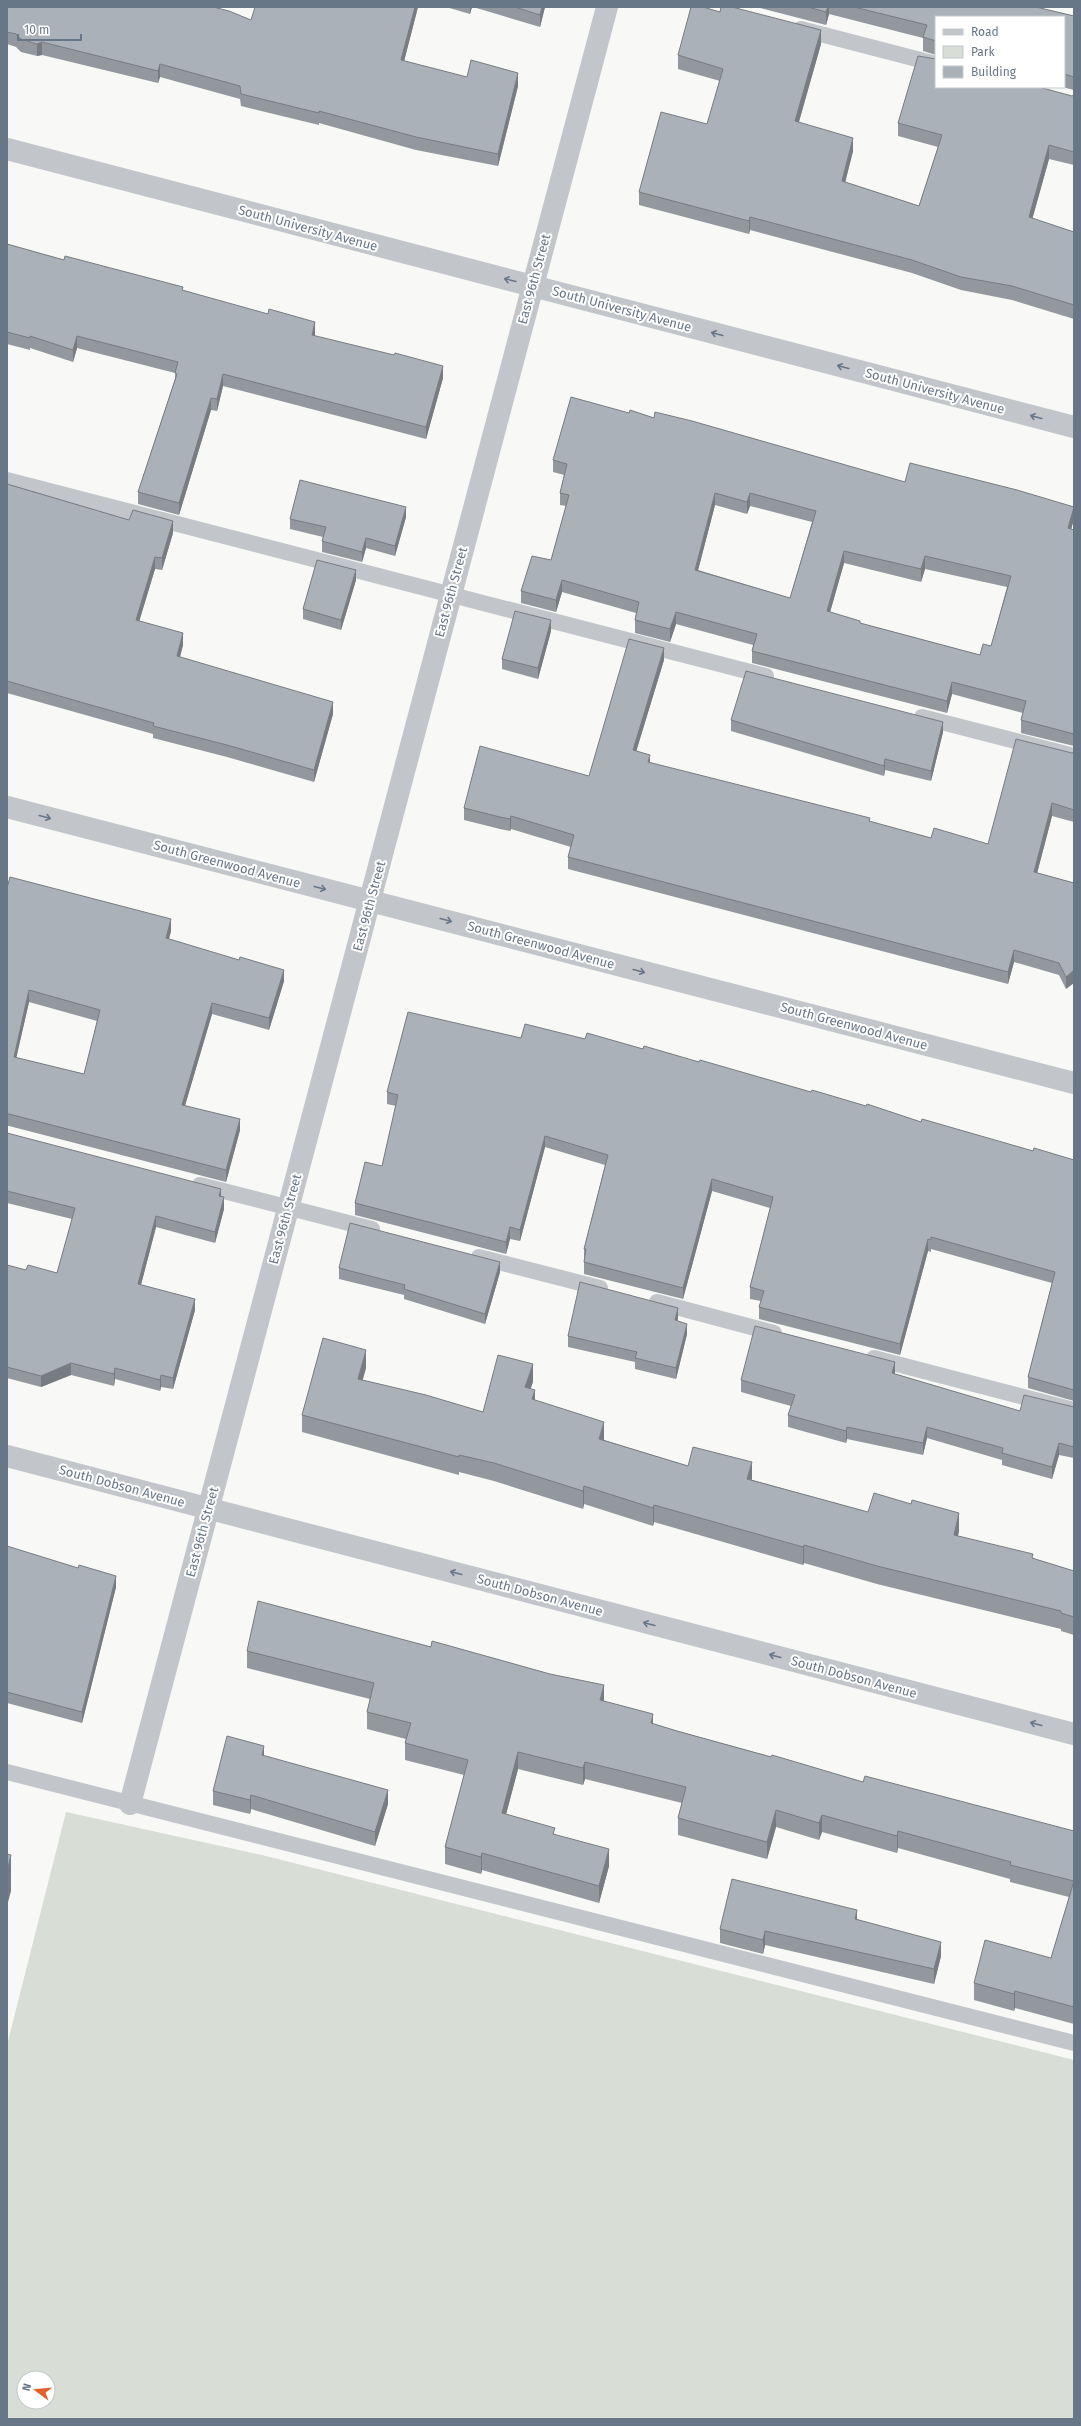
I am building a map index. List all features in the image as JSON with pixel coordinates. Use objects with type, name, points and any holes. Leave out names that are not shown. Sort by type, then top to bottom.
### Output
[{"type":"street","name":"East 96th Street","points":[[130,1804],[607,7]]},
{"type":"street","name":"South University Avenue","points":[[7,149],[1074,427]]},
{"type":"street","name":"South Greenwood Avenue","points":[[7,807],[1074,1083]]},
{"type":"street","name":"South Dobson Avenue","points":[[7,1456],[1074,1734]]},
{"type":"lane","points":[[786,25],[935,64]]},
{"type":"lane","points":[[7,480],[780,680]]},
{"type":"lane","points":[[904,712],[1074,756]]},
{"type":"lane","points":[[188,1182],[388,1233]]},
{"type":"lane","points":[[465,1253],[611,1291]]},
{"type":"lane","points":[[642,1298],[789,1336]]},
{"type":"lane","points":[[858,1354],[1074,1410]]},
{"type":"lane","points":[[7,1772],[1074,2044]]},
{"type":"green space","points":[[66,1812],[262,1855],[1074,2060],[1074,2419],[7,2419],[7,2045]]},
{"type":"building","points":[[7,7],[213,7],[229,11],[251,20],[255,7],[415,7],[401,60],[467,77],[471,60],[518,73],[498,154],[416,137],[319,111],[319,113],[241,94],[240,86],[160,64],[158,71],[42,42],[37,44],[21,39],[16,34],[7,32]]},
{"type":"building","points":[[515,7],[542,7],[540,15]]},
{"type":"building","points":[[691,7],[703,7],[720,12],[721,7],[732,7],[821,30],[795,121],[853,138],[842,181],[919,206],[942,135],[898,123],[918,56],[935,59],[935,88],[1043,88],[1072,96],[1074,95],[1074,152],[1049,145],[1029,217],[1074,232],[1074,305],[1012,286],[961,277],[912,260],[750,217],[749,221],[639,192],[661,112],[707,124],[723,69],[678,55]]},
{"type":"building","points":[[808,7],[828,7],[826,12]]},
{"type":"building","points":[[854,7],[1036,7],[1074,16],[1074,77],[1065,74],[1065,16],[935,16],[935,41],[923,37],[927,25]]},
{"type":"building","points":[[7,244],[64,260],[65,256],[183,287],[182,290],[268,314],[269,309],[315,322],[312,335],[394,355],[395,353],[443,366],[426,427],[223,374],[217,399],[211,398],[179,503],[138,492],[177,374],[175,373],[178,362],[77,336],[73,350],[30,336],[30,338],[7,332]]},
{"type":"building","points":[[571,397],[629,413],[630,410],[654,418],[655,412],[692,421],[905,482],[910,463],[1017,490],[1074,507],[1068,528],[1074,530],[1074,734],[1021,720],[1026,701],[952,682],[947,701],[752,651],[757,634],[676,612],[670,629],[635,620],[639,602],[562,580],[556,600],[521,591],[532,556],[551,560],[569,495],[560,493],[567,464],[553,460]],"holes":[[[715,493],[747,502],[750,493],[816,511],[790,598],[695,570]],[[844,551],[921,569],[925,556],[1011,576],[991,646],[983,644],[980,655],[860,623],[860,621],[827,611]]]},
{"type":"building","points":[[300,480],[406,507],[395,546],[366,538],[362,552],[322,541],[326,527],[290,519]]},
{"type":"building","points":[[7,484],[129,520],[133,510],[173,521],[162,558],[155,557],[136,620],[183,633],[177,656],[333,702],[314,770],[153,726],[154,723],[7,681]]},
{"type":"building","points":[[317,560],[356,570],[341,620],[303,609]]},
{"type":"building","points":[[515,611],[551,620],[538,668],[502,659]]},
{"type":"building","points":[[629,639],[664,648],[633,750],[650,755],[648,762],[870,818],[869,821],[931,838],[934,828],[988,844],[1016,739],[1072,753],[1074,752],[1074,810],[1052,803],[1034,872],[1074,883],[1074,970],[1066,977],[1059,963],[1014,950],[1008,972],[568,857],[574,835],[511,816],[510,819],[464,808],[480,746],[589,776]]},
{"type":"building","points":[[746,671],[943,722],[931,771],[885,759],[884,766],[731,720]]},
{"type":"building","points":[[10,877],[171,919],[166,938],[239,960],[240,957],[284,970],[269,1018],[212,1003],[182,1105],[240,1119],[226,1170],[7,1114],[7,888]],"holes":[[[29,990],[100,1010],[84,1074],[14,1057]]]},
{"type":"building","points":[[408,1012],[521,1038],[525,1024],[585,1039],[587,1033],[643,1049],[644,1046],[699,1062],[700,1060],[811,1092],[812,1090],[866,1106],[867,1104],[921,1122],[922,1119],[1033,1151],[1034,1148],[1074,1160],[1074,1390],[1028,1377],[1055,1272],[931,1237],[931,1240],[928,1239],[900,1344],[759,1307],[764,1291],[750,1287],[773,1197],[712,1179],[683,1288],[584,1262],[586,1249],[584,1249],[608,1155],[545,1136],[520,1230],[510,1227],[506,1242],[355,1203],[365,1162],[382,1166],[398,1095],[387,1092]]},
{"type":"building","points":[[7,1133],[221,1189],[219,1196],[224,1197],[215,1232],[156,1216],[138,1284],[195,1299],[173,1378],[161,1375],[160,1380],[115,1368],[114,1374],[71,1363],[41,1376],[7,1367],[7,1265],[26,1270],[28,1265],[57,1273],[75,1208],[7,1191]]},
{"type":"building","points":[[350,1223],[500,1262],[485,1314],[404,1289],[405,1285],[339,1268]]},
{"type":"building","points":[[580,1282],[678,1308],[675,1320],[687,1324],[676,1368],[635,1358],[637,1352],[568,1336]]},
{"type":"building","points":[[755,1326],[895,1362],[892,1373],[1020,1411],[1024,1395],[1074,1407],[1074,1447],[1059,1443],[1052,1467],[1002,1453],[1003,1448],[927,1427],[923,1443],[847,1427],[846,1431],[788,1415],[795,1395],[741,1380]]},
{"type":"building","points":[[323,1338],[366,1350],[358,1379],[426,1395],[483,1412],[498,1355],[533,1364],[525,1387],[535,1390],[532,1399],[604,1422],[599,1439],[688,1466],[693,1447],[752,1462],[747,1479],[868,1512],[874,1493],[911,1504],[912,1500],[959,1513],[954,1535],[1033,1554],[1032,1558],[1074,1571],[1074,1617],[1061,1613],[1061,1611],[877,1566],[804,1545],[803,1547],[654,1505],[653,1508],[584,1486],[583,1491],[494,1463],[459,1455],[459,1457],[302,1415]]},
{"type":"building","points":[[7,1546],[78,1568],[79,1565],[116,1576],[82,1712],[7,1692]]},
{"type":"building","points":[[258,1601],[431,1647],[432,1641],[550,1674],[604,1685],[600,1700],[653,1714],[651,1723],[771,1757],[772,1755],[863,1782],[865,1776],[1074,1831],[1074,1881],[1010,1865],[1011,1862],[898,1831],[897,1836],[822,1815],[819,1823],[776,1810],[767,1842],[678,1818],[686,1787],[585,1762],[583,1768],[518,1752],[502,1813],[555,1828],[553,1834],[609,1849],[599,1886],[482,1853],[481,1857],[445,1847],[468,1760],[405,1743],[411,1723],[367,1712],[374,1683],[247,1651]]},
{"type":"building","points":[[227,1736],[264,1746],[262,1755],[388,1790],[375,1832],[251,1795],[250,1800],[213,1791]]},
{"type":"building","points":[[7,1854],[11,1855],[7,1871]]},
{"type":"building","points":[[732,1879],[857,1910],[855,1919],[941,1942],[934,1969],[765,1931],[763,1940],[720,1929]]},
{"type":"building","points":[[1074,1881],[1074,2007],[1015,1991],[1014,1994],[974,1983],[985,1940],[1051,1958]]}]
